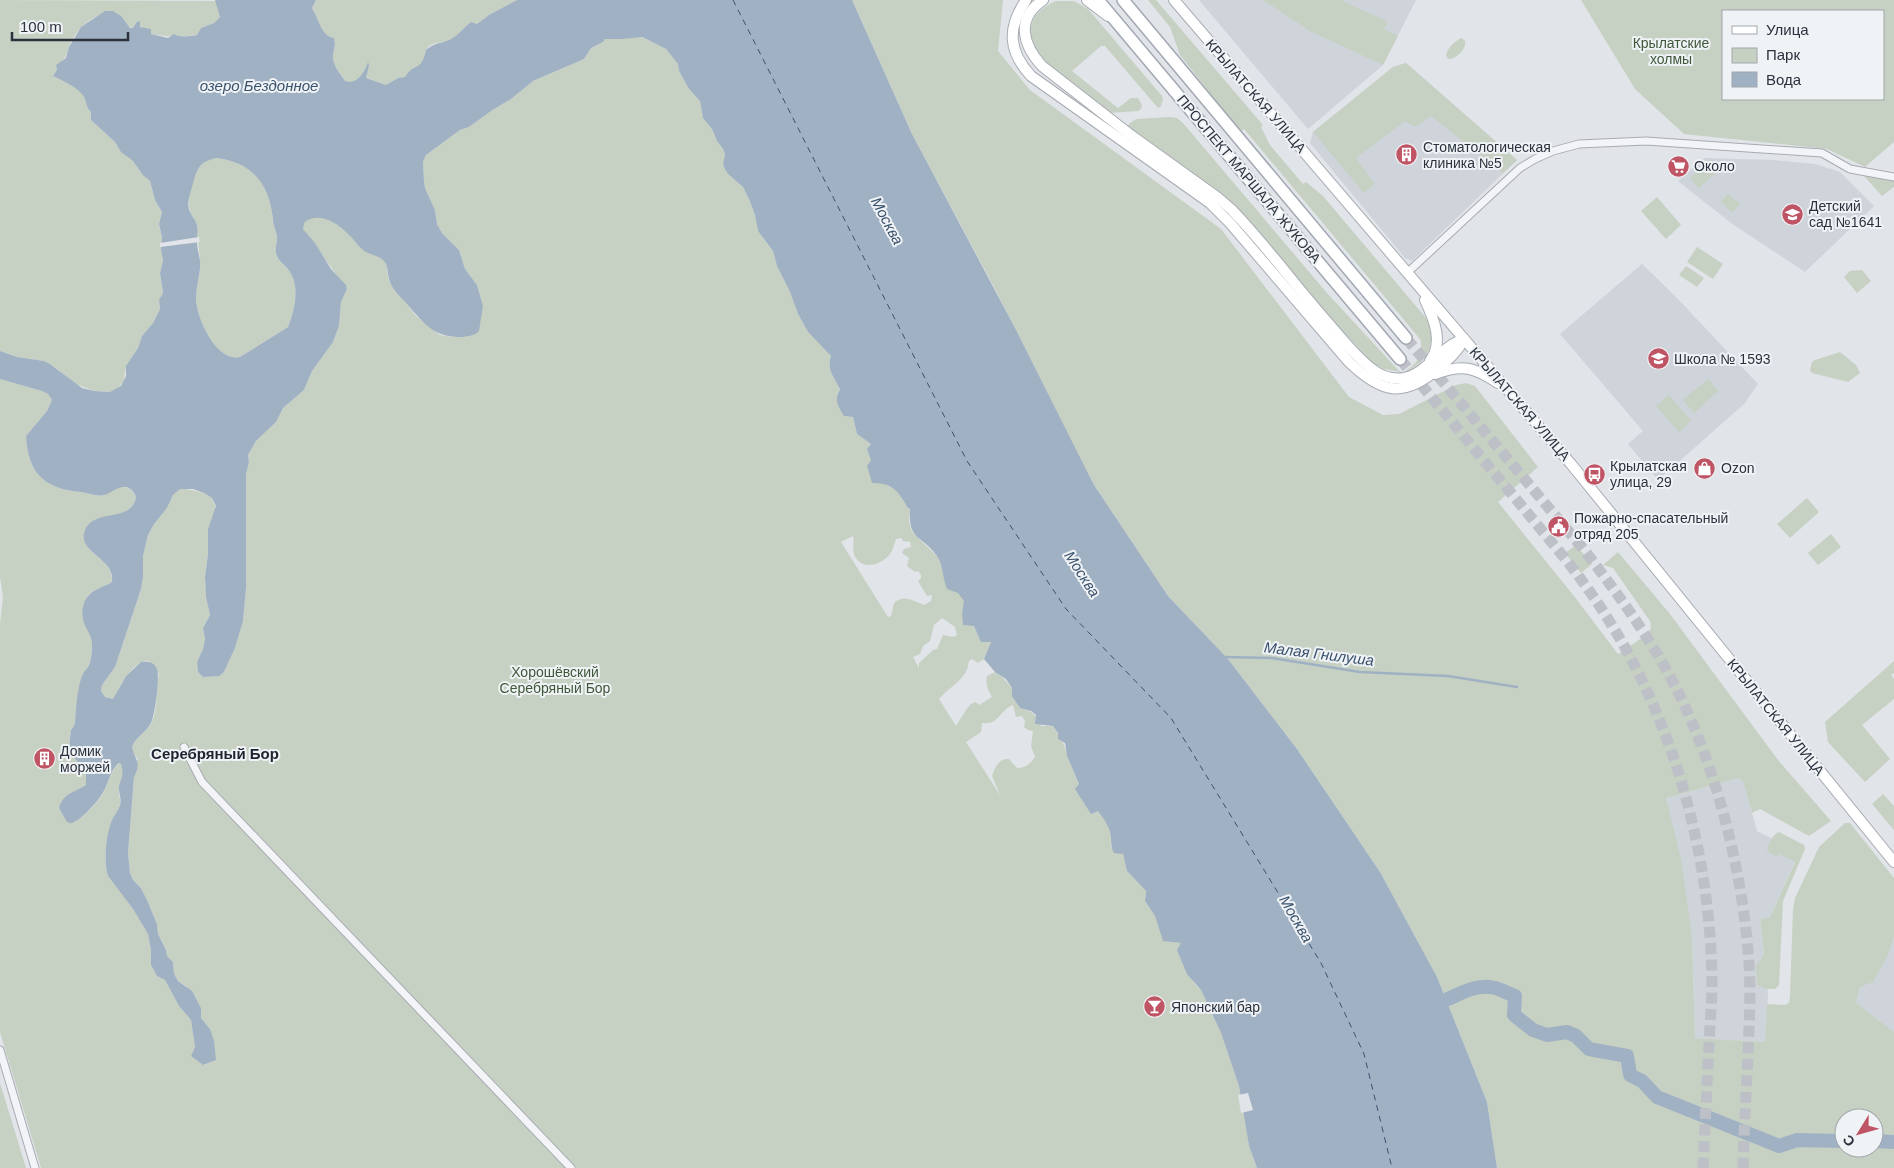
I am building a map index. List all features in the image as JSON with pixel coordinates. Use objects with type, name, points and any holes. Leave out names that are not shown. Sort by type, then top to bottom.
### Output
[{"type":"main road","points":[[1026,0],[1017,13],[1012,30],[1013,43],[1021,65],[1031,76],[1210,203],[1230,223],[1361,374],[1382,386],[1400,389],[1416,385],[1427,372],[1457,352],[1464,339]]},
{"type":"main road","points":[[1043,0],[1031,9],[1025,20],[1024,32],[1027,45],[1033,56],[1042,66],[1128,133],[1231,209],[1347,345],[1373,370],[1385,376],[1396,378],[1452,368],[1471,368],[1482,372],[1512,393]]},
{"type":"main road","points":[[1087,0],[1123,29]]},
{"type":"main road","name":"ПРОСПЕКТ МАРШАЛА ЖУКОВА","points":[[1098,0],[1400,359]]},
{"type":"main road","name":"ПРОСПЕКТ МАРШАЛА ЖУКОВА","points":[[1123,0],[1406,338]]},
{"type":"main road","name":"КРЫЛАТСКАЯ УЛИЦА","points":[[1174,0],[1512,393],[1894,862]]},
{"type":"main road","points":[[1418,286],[1435,322],[1437,333],[1434,352],[1427,372]]},
{"type":"street","points":[[1407,273],[1520,168],[1534,159],[1553,151],[1579,144],[1652,141],[1822,153],[1850,169],[1894,177]]},
{"type":"street","points":[[184,747],[202,782],[570,1168]]},
{"type":"street","points":[[0,1050],[35,1168]]},
{"type":"shaded area","points":[[1199,0],[1416,0],[1383,65],[1308,129]]},
{"type":"shaded area","points":[[1406,63],[1517,160],[1412,261],[1405,258],[1310,143],[1313,132],[1393,67]]},
{"type":"shaded area","name":"Детский сад №1641","points":[[1704,158],[1773,160],[1815,164],[1840,172],[1874,206],[1805,272],[1731,223],[1678,181]]},
{"type":"shaded area","name":"Школа № 1593","points":[[1642,264],[1676,297],[1758,384],[1744,404],[1658,480],[1628,444],[1643,431],[1560,334]]},
{"type":"shaded area","points":[[1739,778],[1743,780],[1757,831],[1799,852],[1770,917],[1760,919],[1768,994],[1765,1042],[1695,1038],[1692,937],[1666,798]]},
{"type":"shaded area","points":[[1894,937],[1894,1032],[1856,1003],[1860,987],[1888,955]]},
{"type":"green space","points":[[0,0],[217,1],[220,17],[214,23],[201,28],[197,35],[162,36],[151,34],[151,31],[136,25],[133,28],[130,27],[113,11],[99,15],[86,23],[76,34],[65,58],[56,66],[57,70],[53,76],[81,93],[91,112],[91,120],[115,142],[121,151],[132,160],[150,181],[155,200],[162,212],[159,224],[162,237],[161,250],[163,261],[160,274],[163,293],[159,300],[160,309],[153,323],[142,336],[138,348],[125,371],[124,381],[117,389],[110,392],[94,391],[76,384],[44,361],[17,357],[0,351]]},
{"type":"green space","points":[[316,0],[517,0],[489,15],[477,24],[471,22],[451,40],[430,45],[421,65],[410,71],[405,77],[398,78],[386,85],[366,78],[368,63],[363,74],[357,79],[349,82],[345,81],[334,62],[334,38],[323,31],[312,8]]},
{"type":"green space","points":[[852,0],[1003,0],[998,51],[1030,90],[1221,229],[1349,397],[1383,415],[1399,414],[1456,385],[1466,383],[1475,386],[1538,467],[1498,502],[1618,654],[1649,633],[1651,627],[1650,621],[1613,568],[1603,565],[1618,552],[1670,614],[1778,760],[1831,821],[1809,836],[1760,809],[1752,813],[1743,781],[1739,778],[1666,798],[1681,859],[1692,937],[1695,1038],[1765,1042],[1767,1004],[1785,1005],[1789,1003],[1795,898],[1819,847],[1845,823],[1850,823],[1894,878],[1894,937],[1888,955],[1873,982],[1860,987],[1856,1003],[1894,1032],[1894,1168],[1497,1168],[1487,1102],[1437,977],[1380,872],[1297,749],[1228,659],[1168,596],[1094,485],[995,289],[912,134]]},
{"type":"green space","points":[[1148,0],[1156,0],[1263,125],[1261,127],[1270,145],[1303,184],[1306,182],[1323,196],[1426,318],[1430,326],[1431,342],[1429,350],[1420,362],[1405,371],[1419,358],[1421,349],[1420,339],[1244,129],[1240,132],[1180,55],[1170,27]]},
{"type":"green space","points":[[1263,0],[1341,0],[1388,22],[1384,29],[1398,36],[1383,65],[1310,31]]},
{"type":"green space","name":"Крылатские холмы","points":[[1581,0],[1894,0],[1894,142],[1865,167],[1827,149],[1684,134],[1635,89]]},
{"type":"green space","points":[[1056,1],[1074,1],[1088,9],[1162,96],[1161,106],[1158,108],[1105,46],[1101,46],[1072,71],[1118,108],[1131,98],[1138,98],[1142,105],[1138,111],[1109,113],[1045,63],[1034,45],[1031,28],[1033,20],[1038,13]]},
{"type":"green space","name":"Хорошёвский Серебряный Бор","points":[[639,36],[666,49],[678,64],[679,71],[689,89],[700,101],[703,117],[723,149],[725,154],[723,164],[728,174],[743,187],[749,199],[758,231],[773,251],[777,266],[798,314],[808,332],[831,356],[830,366],[832,374],[840,391],[837,397],[840,408],[845,416],[853,417],[857,434],[871,444],[883,483],[898,491],[910,509],[909,522],[912,532],[937,556],[965,601],[962,613],[974,626],[981,641],[991,642],[984,659],[978,663],[972,659],[969,661],[968,668],[962,678],[939,699],[956,726],[971,704],[976,702],[979,705],[992,697],[987,687],[986,679],[987,676],[995,672],[1014,692],[1020,708],[1028,710],[1033,714],[1041,726],[1053,726],[1058,733],[1080,786],[1108,824],[1111,847],[1123,854],[1127,871],[1146,891],[1145,901],[1155,916],[1163,940],[1181,943],[1194,983],[1201,990],[1221,1033],[1239,1086],[1249,1146],[1257,1168],[41,1168],[0,1032],[0,624],[3,597],[0,577],[0,379],[42,391],[48,394],[52,400],[47,411],[26,436],[30,460],[41,477],[48,483],[58,487],[95,495],[104,495],[117,488],[124,487],[134,493],[136,497],[133,505],[128,510],[91,523],[86,528],[89,549],[107,565],[112,579],[109,584],[96,589],[88,596],[83,609],[82,615],[92,639],[92,652],[81,683],[75,724],[71,730],[69,748],[71,754],[86,772],[86,785],[66,796],[59,808],[69,823],[78,820],[92,808],[102,795],[116,766],[120,763],[123,767],[124,774],[119,786],[119,809],[108,835],[105,856],[106,870],[108,876],[133,909],[148,934],[151,965],[157,976],[165,980],[179,1006],[191,1020],[195,1047],[191,1056],[204,1065],[215,1060],[210,1029],[201,1018],[201,1008],[186,986],[178,981],[174,974],[173,962],[167,956],[147,900],[130,873],[128,853],[134,778],[132,768],[138,759],[133,753],[132,747],[136,739],[152,722],[159,674],[149,661],[141,662],[131,670],[113,699],[105,697],[101,691],[102,685],[115,667],[141,589],[143,556],[148,535],[167,508],[173,495],[180,489],[204,493],[212,498],[216,508],[208,529],[208,554],[205,577],[206,597],[210,615],[203,628],[205,639],[197,662],[198,672],[203,677],[219,675],[224,672],[235,648],[243,621],[246,588],[246,474],[249,462],[248,455],[256,441],[276,422],[283,408],[304,390],[312,371],[333,342],[339,326],[341,302],[347,289],[302,225],[309,214],[327,213],[385,257],[389,281],[416,316],[440,335],[453,337],[483,306],[477,285],[465,269],[459,250],[442,233],[437,224],[435,210],[425,188],[423,162],[426,155],[460,130],[469,127],[511,99],[533,81],[584,59],[591,48],[605,39]],"holes":[[[853,536],[853,550],[856,558],[860,562],[869,565],[887,558],[892,551],[896,539],[901,538],[903,541],[910,542],[911,547],[904,549],[902,553],[909,558],[907,566],[915,572],[918,571],[921,575],[918,581],[927,596],[932,595],[931,601],[924,605],[909,599],[898,600],[894,603],[891,616],[888,617],[841,542]],[[942,618],[955,627],[957,635],[954,637],[943,635],[937,649],[933,650],[919,663],[919,668],[913,657],[920,654],[923,646],[930,641],[934,625]],[[1013,705],[1016,717],[1022,716],[1025,721],[1024,727],[1033,731],[1031,746],[1035,757],[1028,765],[1020,768],[1017,768],[1009,759],[1003,760],[998,764],[992,776],[1000,795],[966,742],[981,732],[982,723],[996,720]]]},
{"type":"green space","points":[[1462,38],[1465,41],[1463,50],[1454,58],[1448,59],[1446,55],[1450,48]]},
{"type":"green space","points":[[1406,63],[1517,160],[1503,173],[1431,116],[1415,127],[1405,121],[1356,158],[1375,184],[1364,193],[1313,132],[1393,67]]},
{"type":"green space","points":[[1177,118],[1183,123],[1327,293],[1400,372],[1384,369],[1374,364],[1316,303],[1245,218],[1128,127],[1136,119]]},
{"type":"green space","points":[[217,158],[230,161],[249,170],[263,185],[268,195],[277,236],[276,253],[279,260],[291,274],[295,289],[293,312],[288,327],[240,357],[231,357],[215,346],[204,327],[196,298],[200,257],[193,217],[189,206],[191,184],[196,171],[203,163]]},
{"type":"green space","points":[[1712,159],[1720,169],[1699,188],[1690,178]]},
{"type":"green space","points":[[1864,176],[1894,181],[1894,187],[1882,196]]},
{"type":"green space","points":[[1728,194],[1740,204],[1732,213],[1721,202]]},
{"type":"green space","points":[[1657,197],[1681,225],[1666,239],[1641,211]]},
{"type":"green space","points":[[1697,247],[1723,264],[1713,279],[1687,262]]},
{"type":"green space","points":[[1686,266],[1704,278],[1697,287],[1679,275]]},
{"type":"green space","points":[[1862,270],[1871,281],[1857,293],[1844,277],[1850,271]]},
{"type":"green space","points":[[1840,352],[1856,365],[1860,373],[1848,382],[1812,373],[1810,370],[1812,362]]},
{"type":"green space","points":[[1708,379],[1718,391],[1694,413],[1683,400]]},
{"type":"green space","points":[[1669,395],[1691,421],[1679,432],[1656,406]]},
{"type":"green space","points":[[1807,498],[1819,512],[1790,538],[1777,524]]},
{"type":"green space","points":[[1831,534],[1841,547],[1818,565],[1808,553]]},
{"type":"green space","points":[[1576,545],[1592,564],[1581,573],[1565,553]]},
{"type":"green space","points":[[1894,661],[1894,673],[1891,675],[1894,679],[1894,699],[1862,725],[1890,759],[1865,782],[1828,742],[1825,722]]},
{"type":"green space","points":[[1883,794],[1894,806],[1894,830],[1872,804]]},
{"type":"green space","points":[[1779,832],[1804,845],[1805,849],[1783,901],[1779,985],[1775,989],[1767,989],[1757,985],[1756,965],[1764,955],[1760,919],[1770,917],[1795,862],[1779,854],[1777,857],[1767,851],[1774,835]]},
{"type":"green space","points":[[0,1083],[26,1168],[0,1168]]},
{"type":"water","points":[[215,0],[316,0],[312,8],[323,31],[334,38],[334,62],[345,81],[353,81],[360,77],[368,62],[366,78],[386,85],[398,78],[405,77],[420,64],[429,47],[452,38],[471,22],[477,24],[489,15],[517,0],[852,0],[912,134],[1015,328],[1094,485],[1168,596],[1228,659],[1297,749],[1380,872],[1437,977],[1487,1102],[1497,1168],[1257,1168],[1249,1146],[1239,1086],[1221,1033],[1201,990],[1187,974],[1177,950],[1181,943],[1163,941],[1155,916],[1145,901],[1146,891],[1127,871],[1123,854],[1114,853],[1109,829],[1098,811],[1091,814],[1075,789],[1079,784],[1067,756],[1065,743],[1058,739],[1058,733],[1053,726],[1035,724],[1036,715],[1031,711],[1020,708],[1012,696],[1012,688],[1006,679],[995,672],[984,659],[991,642],[981,642],[974,626],[963,625],[964,601],[958,593],[947,589],[941,564],[937,556],[914,533],[911,527],[910,509],[890,486],[872,483],[867,466],[871,460],[867,449],[871,444],[857,434],[853,417],[844,416],[840,410],[837,397],[840,390],[830,370],[831,356],[808,332],[798,314],[777,266],[773,251],[758,231],[755,215],[743,187],[725,169],[723,164],[725,154],[712,129],[703,118],[700,101],[689,89],[679,71],[678,64],[666,49],[642,37],[605,39],[591,48],[584,59],[533,81],[511,99],[469,127],[460,130],[426,155],[423,162],[425,188],[435,210],[437,224],[442,233],[459,250],[465,269],[477,285],[483,306],[479,331],[475,334],[452,337],[429,328],[393,288],[383,260],[363,250],[343,229],[326,219],[314,218],[304,223],[303,229],[315,243],[331,269],[346,285],[347,289],[341,302],[339,326],[333,342],[312,371],[304,390],[283,408],[276,422],[256,441],[248,455],[249,462],[246,474],[246,588],[243,621],[235,648],[224,672],[219,676],[203,677],[198,672],[197,662],[205,639],[203,628],[210,615],[206,597],[205,577],[208,554],[208,529],[216,506],[212,498],[193,489],[180,489],[173,495],[167,508],[148,535],[143,556],[141,589],[115,667],[102,685],[101,691],[105,697],[113,699],[126,676],[141,662],[151,662],[157,669],[153,719],[132,747],[138,764],[134,777],[128,853],[130,873],[147,900],[167,956],[173,962],[174,974],[178,981],[192,991],[201,1008],[201,1018],[210,1029],[214,1041],[216,1060],[203,1065],[191,1056],[195,1047],[191,1020],[179,1006],[165,980],[157,976],[151,965],[148,934],[133,909],[108,876],[106,870],[105,857],[108,835],[120,803],[121,764],[119,763],[113,770],[97,801],[77,820],[71,823],[67,822],[59,808],[66,796],[86,785],[86,772],[71,754],[69,748],[71,730],[75,724],[79,685],[89,665],[92,653],[92,640],[82,617],[82,611],[87,597],[91,593],[112,581],[108,567],[86,544],[84,538],[85,530],[96,519],[128,510],[133,505],[136,497],[126,487],[104,495],[95,495],[58,487],[48,483],[41,477],[30,460],[26,436],[47,411],[52,400],[48,394],[42,391],[0,379],[0,351],[17,357],[44,361],[82,388],[110,392],[121,386],[126,376],[126,366],[138,348],[142,336],[153,323],[160,309],[159,300],[163,293],[160,273],[163,261],[161,250],[162,237],[159,224],[162,212],[155,200],[150,181],[132,160],[121,152],[115,142],[91,120],[91,112],[81,93],[53,76],[57,70],[56,65],[66,58],[69,47],[81,27],[105,11],[113,11],[121,16],[130,28],[133,28],[140,21],[140,27],[151,29],[151,34],[168,38],[174,34],[182,36],[197,35],[201,28],[214,23],[220,17]],"holes":[[[217,158],[230,161],[249,170],[257,177],[268,195],[277,236],[276,253],[279,260],[291,274],[295,289],[293,312],[288,327],[240,357],[231,357],[223,353],[209,337],[200,317],[196,299],[200,266],[197,228],[188,206],[195,176],[202,164]]]},
{"type":"pier","points":[[199,237],[200,242],[160,247],[160,243]]},
{"type":"pier","points":[[1248,1093],[1253,1110],[1241,1113],[1238,1095]]},
{"type":"waterway","name":"Малая Гнилуша","points":[[1223,657],[1272,658],[1360,672],[1448,676],[1517,687]]},
{"type":"waterway","points":[[1429,1005],[1481,987],[1499,989],[1515,996],[1514,1015],[1533,1030],[1547,1035],[1567,1032],[1576,1036],[1589,1049],[1627,1056],[1630,1075],[1642,1081],[1657,1097],[1779,1146],[1797,1140],[1834,1141]]},
{"type":"waterway","points":[[1884,1142],[1894,1142]]},
{"type":"ferry route","points":[[733,0],[967,461],[1066,609],[1171,718],[1321,963],[1364,1054],[1392,1168]]},
{"type":"tunnel","points":[[1406,338],[1585,551],[1611,586],[1660,658],[1694,727],[1727,827],[1735,861],[1746,930],[1750,999],[1743,1168]]},
{"type":"tunnel","points":[[1400,359],[1568,562],[1591,594],[1636,667],[1672,754],[1697,844],[1710,937],[1712,991],[1703,1168]]},
{"type":"place","name":"Стоматологическая клиника №5","points":[[1407,155]]},
{"type":"place","name":"Около","points":[[1678,166]]},
{"type":"place","name":"Детский сад №1641","points":[[1793,214]]},
{"type":"place","name":"Школа № 1593","points":[[1658,359]]},
{"type":"place","name":"Ozon","points":[[1705,468]]},
{"type":"place","name":"Крылатская улица, 29","points":[[1594,474]]},
{"type":"place","name":"Пожарно-спасательный отряд 205","points":[[1558,526]]},
{"type":"place","name":"Домик моржей","points":[[44,759]]},
{"type":"place","name":"Японский бар","points":[[1155,1007]]},
{"type":"district","name":"Серебряный Бор","points":[[215,754]]},
{"type":"water label","name":"озеро Бездонное","points":[[259,86]]},
{"type":"water label","name":"Москва","points":[[887,221]]},
{"type":"water label","name":"Москва","points":[[1082,574]]},
{"type":"water label","name":"Москва","points":[[1296,919]]}]
